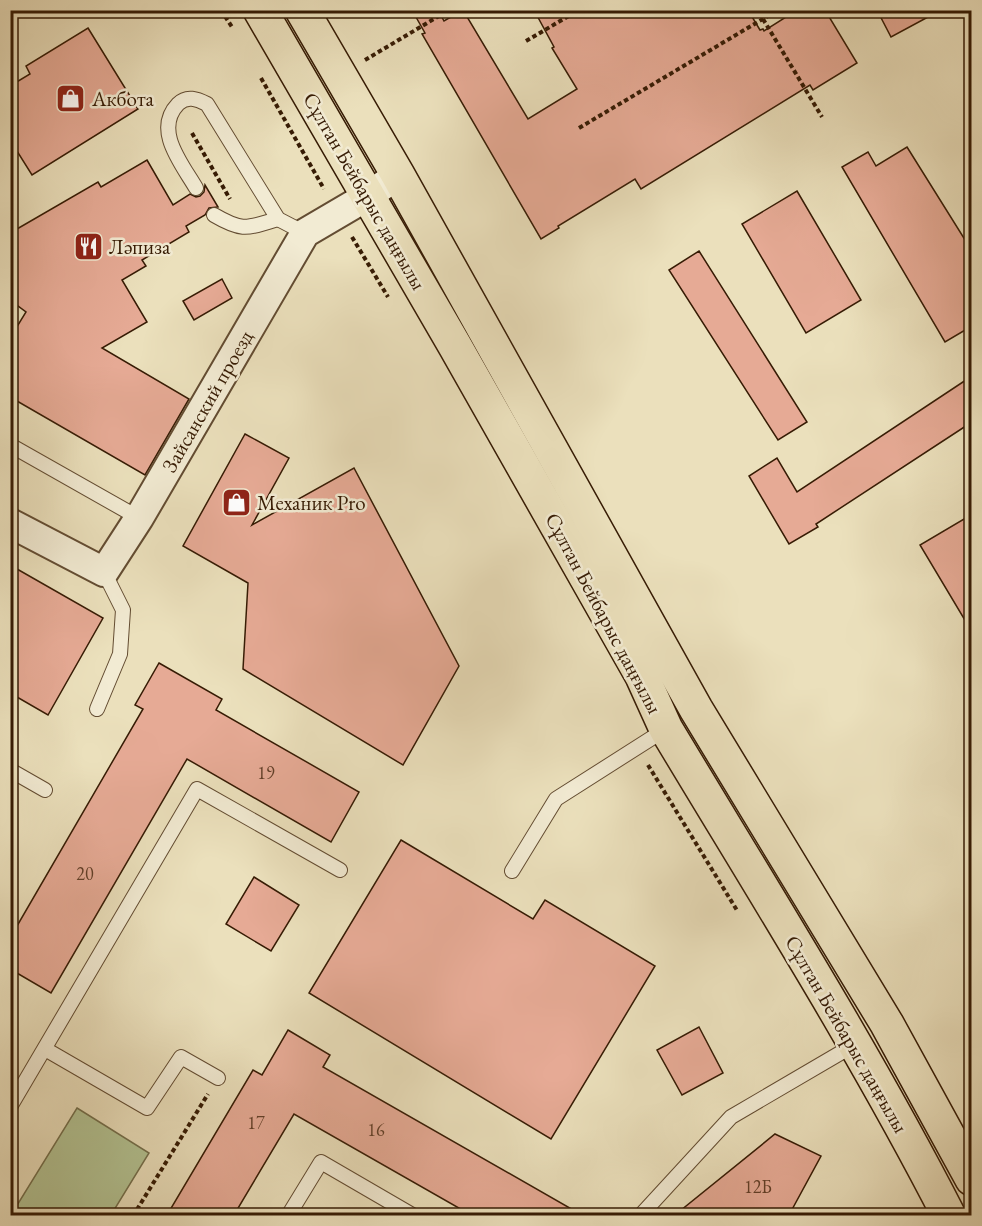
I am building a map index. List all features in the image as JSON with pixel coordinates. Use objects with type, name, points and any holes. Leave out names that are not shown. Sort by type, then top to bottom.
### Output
[{"type":"main road","name":"Сұлтан Бейбарыс даңғылы","points":[[260,10],[461,356],[642,676],[666,729],[854,1045],[949,1215]]},
{"type":"main road","name":"Сұлтан Бейбарыс даңғылы","points":[[302,10],[398,175],[696,708],[887,1024],[972,1179]]},
{"type":"street","points":[[305,232],[368,196],[398,175]]},
{"type":"street","name":"Зайсанский проезд","points":[[104,572],[139,518],[305,232]]},
{"type":"street","points":[[10,523],[104,572]]},
{"type":"lane","points":[[196,188],[169,141],[167,129],[170,115],[178,104],[187,98],[198,99],[207,104],[278,219],[305,232]]},
{"type":"lane","points":[[214,214],[231,225],[247,228],[278,219]]},
{"type":"lane","points":[[10,445],[139,518]]},
{"type":"lane","points":[[97,709],[120,654],[123,610],[104,572]]},
{"type":"lane","points":[[512,871],[556,799],[666,729]]},
{"type":"lane","points":[[10,770],[45,789]]},
{"type":"lane","points":[[10,1107],[197,789],[340,870]]},
{"type":"lane","points":[[640,1215],[731,1117],[854,1045]]},
{"type":"lane","points":[[45,1049],[147,1108],[181,1057],[218,1078]]},
{"type":"lane","points":[[288,1215],[321,1162],[414,1215]]},
{"type":"path","points":[[357,65],[449,10]]},
{"type":"path","points":[[526,41],[579,10]]},
{"type":"path","points":[[579,128],[778,10]]},
{"type":"path","points":[[763,19],[822,117]]},
{"type":"path","points":[[192,132],[247,228]]},
{"type":"path","points":[[133,1215],[218,1078]]},
{"type":"green space","points":[[77,1108],[149,1153],[111,1215],[11,1215]]},
{"type":"building","points":[[412,10],[438,10],[444,21],[463,10],[528,119],[577,89],[552,48],[554,47],[534,10],[748,10],[760,30],[764,31],[797,10],[825,10],[857,63],[813,90],[810,85],[641,189],[635,179],[558,226],[559,228],[541,239],[422,34],[425,33]]},
{"type":"building","points":[[877,10],[941,10],[891,37]]},
{"type":"building","name":"Акбота","points":[[88,28],[138,109],[32,175],[10,140],[10,86],[30,74],[26,66]]},
{"type":"building","points":[[907,147],[972,251],[972,326],[945,342],[842,167],[868,152],[876,166]]},
{"type":"building","points":[[147,160],[173,205],[190,194],[200,196],[204,192],[205,185],[218,207],[209,208],[205,215],[186,226],[189,232],[142,260],[146,266],[122,280],[147,322],[102,348],[189,399],[145,475],[10,397],[10,338],[26,312],[10,300],[10,233],[98,182],[101,187]]},
{"type":"building","points":[[797,191],[861,300],[806,333],[742,224]]},
{"type":"building","points":[[699,251],[807,422],[778,440],[669,270]]},
{"type":"building","points":[[222,279],[232,298],[194,320],[183,301]]},
{"type":"building","points":[[972,376],[972,422],[816,524],[818,527],[789,544],[749,476],[777,458],[797,492]]},
{"type":"building","points":[[245,434],[289,458],[252,525],[354,468],[459,666],[403,765],[243,669],[248,583],[183,546]]},
{"type":"building","points":[[964,519],[972,532],[972,632],[920,545]]},
{"type":"building","points":[[10,565],[103,618],[48,715],[10,693]]},
{"type":"building","points":[[159,663],[222,699],[216,710],[359,792],[331,842],[187,759],[51,993],[10,969],[10,938],[143,709],[135,705]]},
{"type":"building","points":[[401,840],[533,919],[545,900],[655,966],[551,1139],[309,993]]},
{"type":"building","points":[[254,877],[299,905],[271,951],[226,924]]},
{"type":"building","points":[[699,1027],[723,1073],[682,1095],[657,1050]]},
{"type":"building","points":[[288,1030],[330,1055],[323,1067],[582,1215],[471,1215],[294,1114],[234,1215],[167,1215],[253,1070],[262,1075]]},
{"type":"building","points":[[775,1134],[821,1156],[789,1215],[675,1215]]},
{"type":"place","name":"Акбота","points":[[71,98]]},
{"type":"place","name":"Ләпиза","points":[[88,246]]},
{"type":"place","name":"Механик Pro","points":[[236,502]]}]
